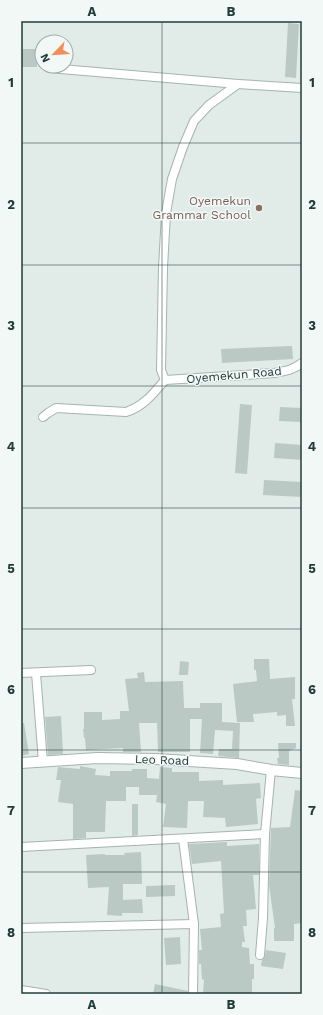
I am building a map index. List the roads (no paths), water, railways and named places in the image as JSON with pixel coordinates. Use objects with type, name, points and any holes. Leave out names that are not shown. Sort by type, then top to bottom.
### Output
[{"type":"street","points":[[74,70],[302,88]]},
{"type":"street","points":[[43,417],[48,412],[56,408],[126,412],[137,409],[149,400],[165,380],[161,370],[163,268],[166,213],[172,179],[182,147],[194,121],[209,105],[238,84]]},
{"type":"street","name":"Oyemekun Road","points":[[165,380],[275,373],[287,371],[302,364]]},
{"type":"street","points":[[21,673],[92,670]]},
{"type":"street","points":[[36,673],[43,762]]},
{"type":"street","name":"Leo Road","points":[[21,763],[97,758],[156,759],[230,764],[302,773]]},
{"type":"street","points":[[260,955],[265,834],[271,770]]},
{"type":"street","points":[[21,847],[265,834]]},
{"type":"street","points":[[183,839],[194,924],[193,994]]},
{"type":"street","points":[[21,928],[194,924]]},
{"type":"street","points":[[21,990],[46,994]]},
{"type":"place","name":"Oyemekun Grammar School","points":[[259,208]]}]
